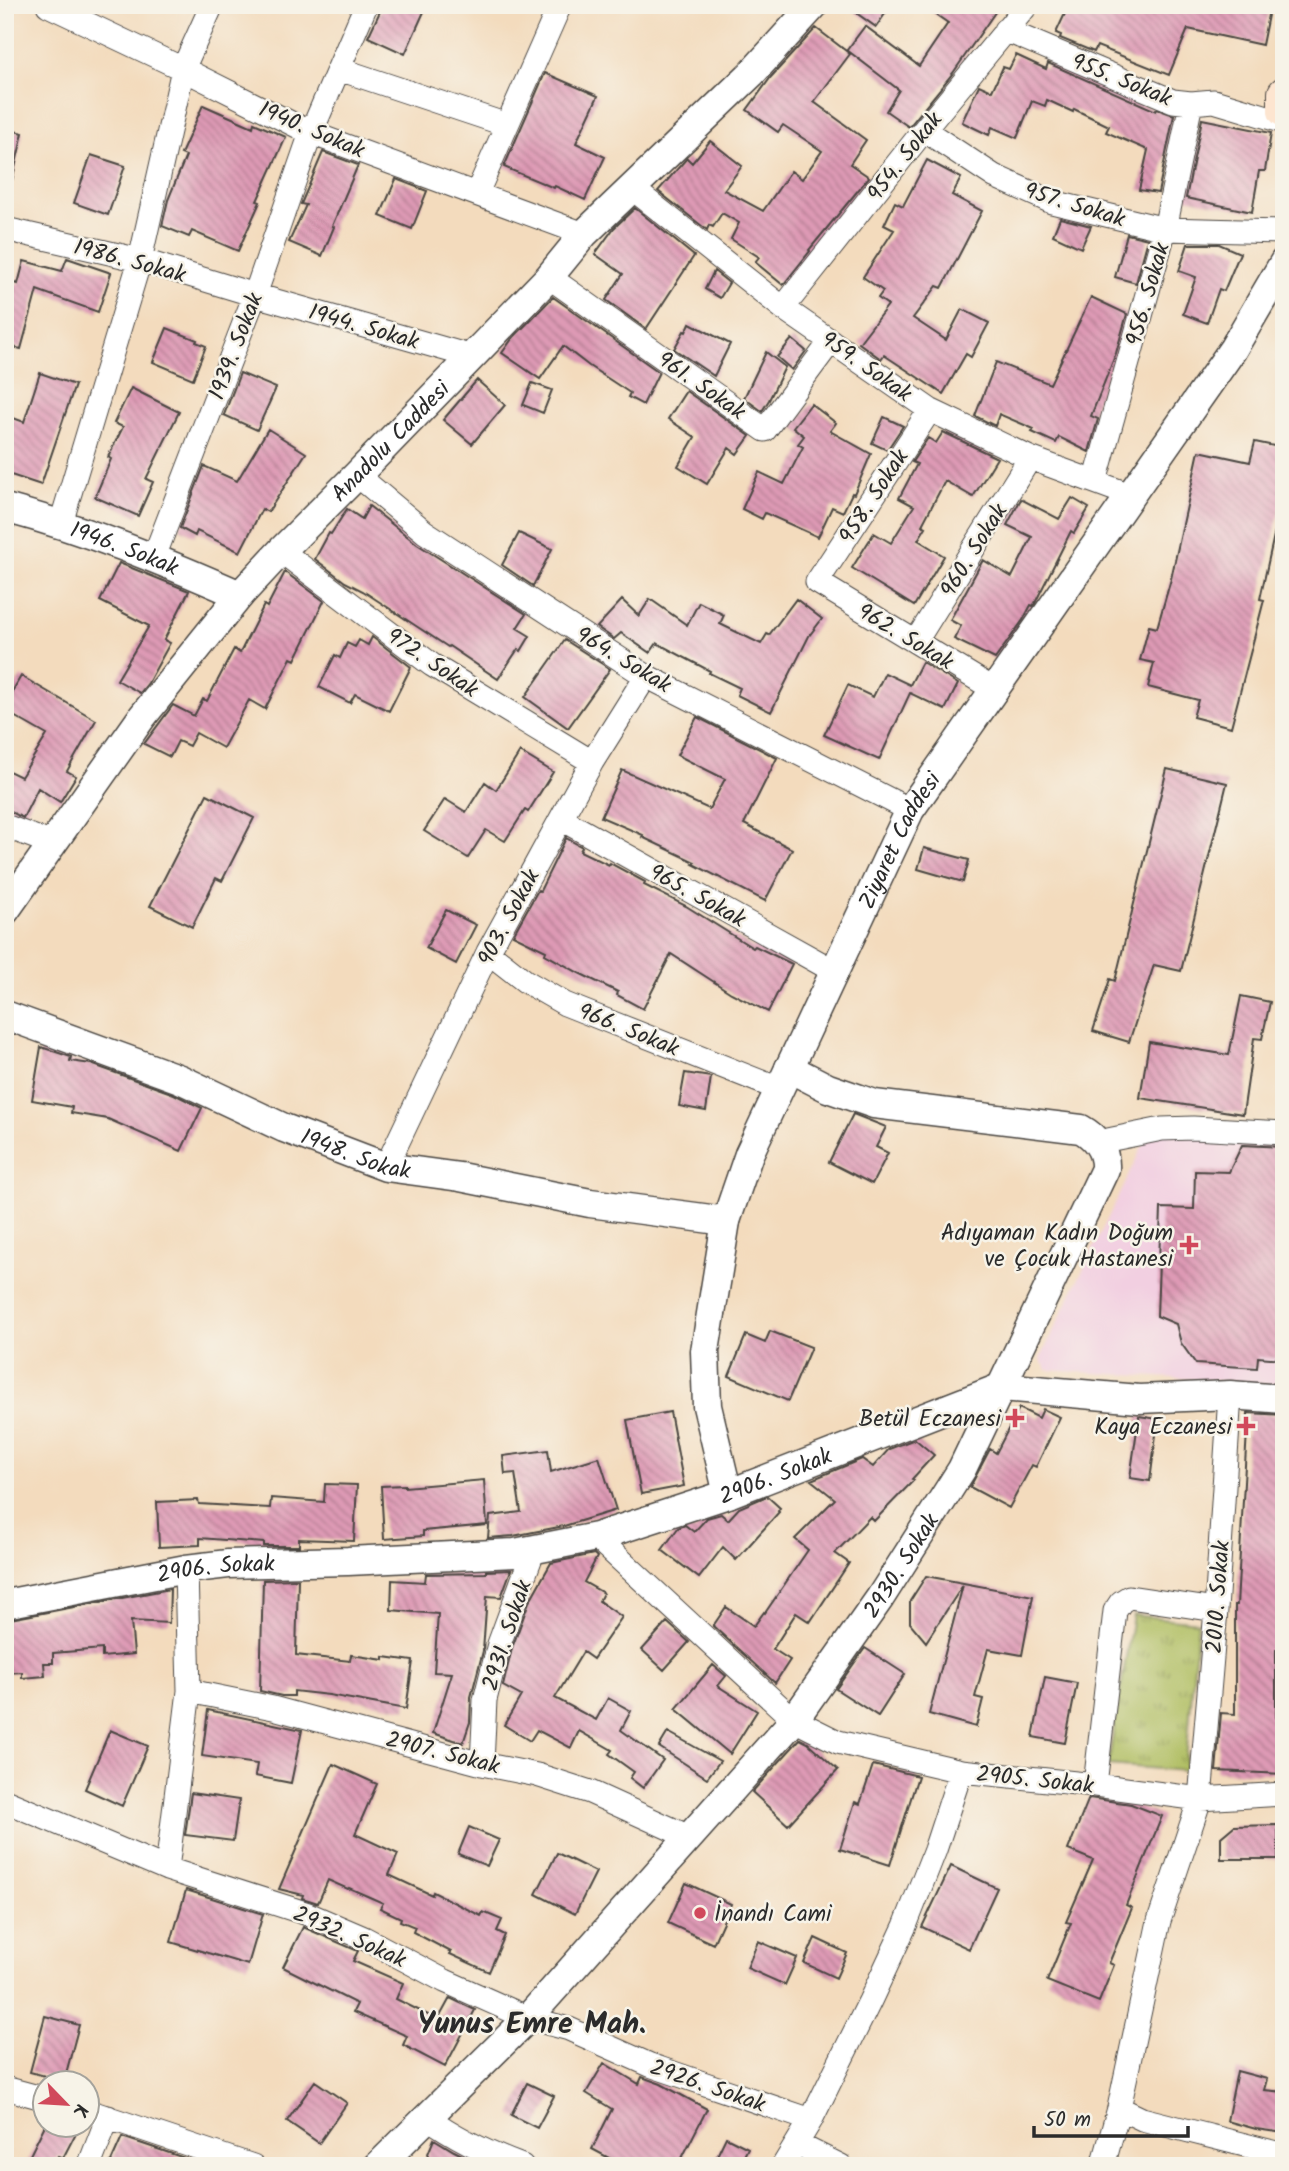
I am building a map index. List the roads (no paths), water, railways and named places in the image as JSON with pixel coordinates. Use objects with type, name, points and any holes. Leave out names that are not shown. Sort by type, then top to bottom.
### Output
[{"type":"main road","points":[[1284,93],[1284,111]]},
{"type":"street","name":"1940. Sokak","points":[[48,5],[312,133],[584,234]]},
{"type":"street","points":[[61,523],[140,260],[183,69],[212,5]]},
{"type":"street","name":"1939. Sokak","points":[[154,557],[255,295],[312,133],[366,5]]},
{"type":"street","points":[[477,193],[560,5]]},
{"type":"street","name":"Anadolu Caddesi","points":[[5,911],[142,717],[240,595],[473,357],[549,277],[584,234],[751,74],[814,5]]},
{"type":"street","name":"954. Sokak","points":[[783,308],[1004,30],[1027,5]]},
{"type":"street","name":"955. Sokak","points":[[1004,30],[1173,102],[1214,101],[1284,122]]},
{"type":"street","points":[[339,69],[507,125]]},
{"type":"street","name":"956. Sokak","points":[[1095,482],[1165,229],[1191,103]]},
{"type":"street","name":"957. Sokak","points":[[924,130],[994,176],[1052,202],[1165,229],[1284,232]]},
{"type":"street","name":"959. Sokak","points":[[634,189],[783,308],[930,410],[1030,458],[1130,495]]},
{"type":"street","name":"1986. Sokak","points":[[5,229],[140,260],[255,295]]},
{"type":"street","name":"Ziyaret Caddesi","points":[[728,1493],[710,1424],[705,1369],[706,1333],[726,1221],[748,1154],[910,810],[1233,349],[1284,262]]},
{"type":"street","name":"961. Sokak","points":[[549,277],[765,430],[831,341]]},
{"type":"street","name":"1944. Sokak","points":[[255,295],[473,357]]},
{"type":"street","name":"958. Sokak","points":[[817,582],[930,410]]},
{"type":"street","name":"960. Sokak","points":[[916,641],[1030,458]]},
{"type":"street","name":"964. Sokak","points":[[357,475],[425,532],[646,676],[910,810]]},
{"type":"street","name":"1946. Sokak","points":[[5,508],[61,523],[154,557],[240,595]]},
{"type":"street","name":"972. Sokak","points":[[281,551],[432,665],[592,762]]},
{"type":"street","name":"962. Sokak","points":[[817,582],[995,690]]},
{"type":"street","name":"903. Sokak","points":[[386,1167],[488,952],[592,762],[646,676]]},
{"type":"street","name":"965. Sokak","points":[[561,819],[834,971]]},
{"type":"street","points":[[5,826],[53,844]]},
{"type":"street","name":"966. Sokak","points":[[488,952],[525,981],[565,1004],[784,1079]]},
{"type":"street","name":"1948. Sokak","points":[[5,1016],[180,1079],[284,1128],[386,1167],[460,1177],[590,1203],[726,1221]]},
{"type":"street","points":[[784,1079],[828,1088],[874,1104],[1074,1127],[1098,1142],[1162,1129],[1284,1133]]},
{"type":"street","name":"2930. Sokak","points":[[378,2166],[528,2018],[794,1720],[880,1598],[962,1469],[1002,1387],[1105,1169],[1104,1155],[1098,1142]]},
{"type":"street","name":"2906. Sokak","points":[[5,1604],[186,1569],[228,1564],[515,1553],[596,1537],[728,1493],[1002,1387],[1139,1399],[1230,1395],[1284,1399]]},
{"type":"street","name":"2010. Sokak","points":[[1103,2166],[1119,2108],[1159,1921],[1200,1799],[1230,1395]]},
{"type":"street","points":[[596,1537],[794,1720]]},
{"type":"street","name":"2931. Sokak","points":[[482,1764],[485,1700],[499,1644],[534,1549]]},
{"type":"street","points":[[167,1869],[189,1691],[186,1569]]},
{"type":"street","points":[[1095,1784],[1115,1611],[1121,1602],[1129,1597],[1216,1610]]},
{"type":"street","name":"2907. Sokak","points":[[189,1691],[272,1708],[482,1764],[537,1775],[590,1792],[690,1837]]},
{"type":"street","name":"2905. Sokak","points":[[794,1720],[838,1742],[961,1771],[1095,1784],[1200,1799],[1284,1794]]},
{"type":"street","points":[[783,2166],[811,2120],[905,1926],[935,1850],[961,1771]]},
{"type":"street","name":"2932. Sokak","points":[[5,1801],[167,1869],[308,1914],[365,1938],[445,1981],[528,2018]]},
{"type":"street","name":"2926. Sokak","points":[[528,2018],[569,2029],[650,2065],[811,2120]]},
{"type":"street","points":[[5,2088],[32,2095]]},
{"type":"street","points":[[1119,2108],[1142,2119],[1284,2155]]},
{"type":"street","points":[[102,2115],[253,2166]]},
{"type":"street","points":[[427,2117],[453,2136],[491,2155],[522,2166]]},
{"type":"street","points":[[89,2166],[94,2140]]},
{"type":"street","points":[[797,2144],[841,2166]]},
{"type":"place","name":"Adıyaman Kadın Doğum ve Çocuk Hastanesi","points":[[1189,1245]]},
{"type":"place","name":"Betül Eczanesi","points":[[1015,1418]]},
{"type":"place","name":"Kaya Eczanesi","points":[[1246,1426]]},
{"type":"place","name":"İnandı Cami","points":[[700,1913]]},
{"type":"district","name":"Yunus Emre Mah.","points":[[532,2023]]}]
